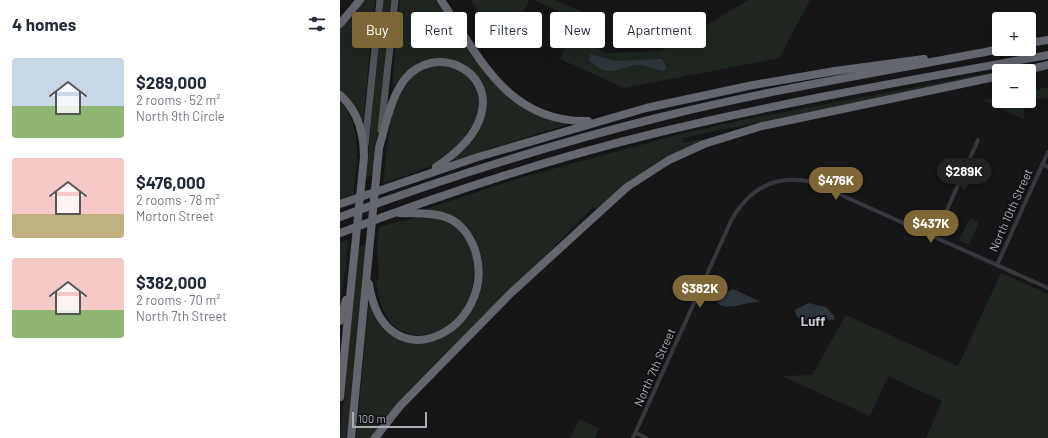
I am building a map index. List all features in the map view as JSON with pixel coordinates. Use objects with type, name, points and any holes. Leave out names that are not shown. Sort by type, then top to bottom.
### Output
[{"type":"highway","points":[[340,24],[360,0]]},
{"type":"highway","points":[[441,0],[490,74],[517,101],[538,112],[556,118],[576,121],[599,121]]},
{"type":"highway","points":[[1036,42],[1048,40]]},
{"type":"highway","points":[[340,204],[421,175],[599,121],[654,106],[753,85],[835,71],[992,50]]},
{"type":"highway","points":[[340,217],[490,164],[593,134],[662,116],[749,97],[992,51]]},
{"type":"highway","points":[[340,233],[506,175],[651,134],[777,106],[1048,55]]},
{"type":"highway","points":[[351,438],[380,148],[395,98],[401,85],[410,73],[422,65],[440,61],[454,64],[465,70],[477,83],[482,95],[482,108],[479,121],[469,138],[454,154],[421,175]]},
{"type":"highway","points":[[1036,68],[1048,66]]},
{"type":"highway","points":[[375,438],[400,406],[512,292],[627,187],[668,160],[704,144],[762,126],[992,77]]},
{"type":"highway","points":[[340,95],[348,104],[358,120],[363,138],[364,157],[340,397]]},
{"type":"highway","points":[[368,270],[372,297],[383,320],[395,333],[408,339],[423,341],[437,338],[460,320],[470,304],[477,284],[477,262],[473,244],[464,229],[454,221],[438,215],[397,213]]},
{"type":"highway","points":[[340,321],[353,272]]},
{"type":"main road","points":[[364,157],[380,0]]},
{"type":"main road","points":[[380,148],[395,0]]},
{"type":"street","points":[[935,237],[978,140]]},
{"type":"street","name":"North 10th Street","points":[[997,265],[1048,152]]},
{"type":"street","points":[[1042,164],[1048,167]]},
{"type":"street","name":"North 7th Street","points":[[633,438],[731,221],[744,200],[767,185],[789,179],[812,182],[1048,288]]},
{"type":"street","points":[[636,433],[646,438]]},
{"type":"shaded area","points":[[362,0],[375,0],[374,12],[352,12]]},
{"type":"shaded area","points":[[383,0],[391,0],[390,12],[382,12]]},
{"type":"shaded area","points":[[400,0],[439,0],[448,12],[411,12],[411,48],[467,48],[467,39],[508,95],[572,123],[452,161],[451,160],[483,120],[486,108],[482,85],[449,59],[406,73],[392,88],[396,48],[403,48],[403,12],[399,12]]},
{"type":"shaded area","points":[[471,0],[529,0],[523,12],[479,12]]},
{"type":"shaded area","points":[[534,0],[555,0],[583,12],[560,12]]},
{"type":"shaded area","points":[[748,0],[810,0],[779,58],[624,88],[560,59],[565,48],[598,48],[606,53],[657,51],[669,48],[706,48],[706,26]]},
{"type":"shaded area","points":[[352,12],[352,48],[370,48],[362,130],[351,103],[340,90],[340,27]]},
{"type":"shaded area","points":[[378,48],[386,48],[373,176],[368,176],[366,179]]},
{"type":"shaded area","points":[[590,54],[616,61],[662,59],[667,68],[663,71],[642,65],[634,65],[610,71],[603,70],[589,60]]},
{"type":"shaded area","points":[[430,65],[458,69],[469,76],[473,81],[478,100],[478,112],[474,123],[469,134],[461,143],[442,159],[426,168],[383,184],[387,144],[396,102],[401,90],[408,80],[415,73]]},
{"type":"shaded area","points":[[992,72],[992,74],[682,138],[684,143],[701,139],[702,142],[622,188],[596,209],[593,207],[491,311],[373,438],[356,438],[370,293],[376,312],[411,342],[422,343],[434,341],[447,335],[459,324],[481,281],[480,253],[475,238],[468,227],[449,214],[426,209],[523,177],[681,134],[742,120]]},
{"type":"shaded area","points":[[1048,87],[1048,98],[1036,99],[1036,90]]},
{"type":"shaded area","points":[[992,98],[992,104],[983,100]]},
{"type":"shaded area","points":[[340,100],[352,121],[357,145],[357,158],[353,195],[340,199]]},
{"type":"shaded area","points":[[1000,108],[1023,108],[1025,120]]},
{"type":"shaded area","points":[[418,217],[439,218],[453,223],[468,239],[473,256],[474,271],[472,286],[466,304],[453,321],[436,332],[426,335],[406,333],[393,325],[381,304],[376,280],[379,278],[377,247],[379,227]]},
{"type":"shaded area","points":[[970,218],[979,222],[969,245],[959,240]]},
{"type":"shaded area","points":[[348,240],[347,257],[340,306],[340,242]]},
{"type":"shaded area","points":[[366,243],[347,438],[340,438],[359,247],[364,246]]},
{"type":"shaded area","points":[[1001,273],[1048,294],[1048,438],[926,438],[942,401],[888,376],[870,416],[782,376],[812,375],[846,315],[958,366]]},
{"type":"shaded area","points":[[733,289],[760,302],[731,306],[721,306],[717,303],[722,294]]},
{"type":"shaded area","points":[[808,303],[826,307],[835,317],[834,320],[818,316],[807,321],[798,318],[795,310]]},
{"type":"shaded area","points":[[579,419],[599,428],[595,438],[570,438]]},
{"type":"district","name":"Luff","points":[[813,321]]}]
